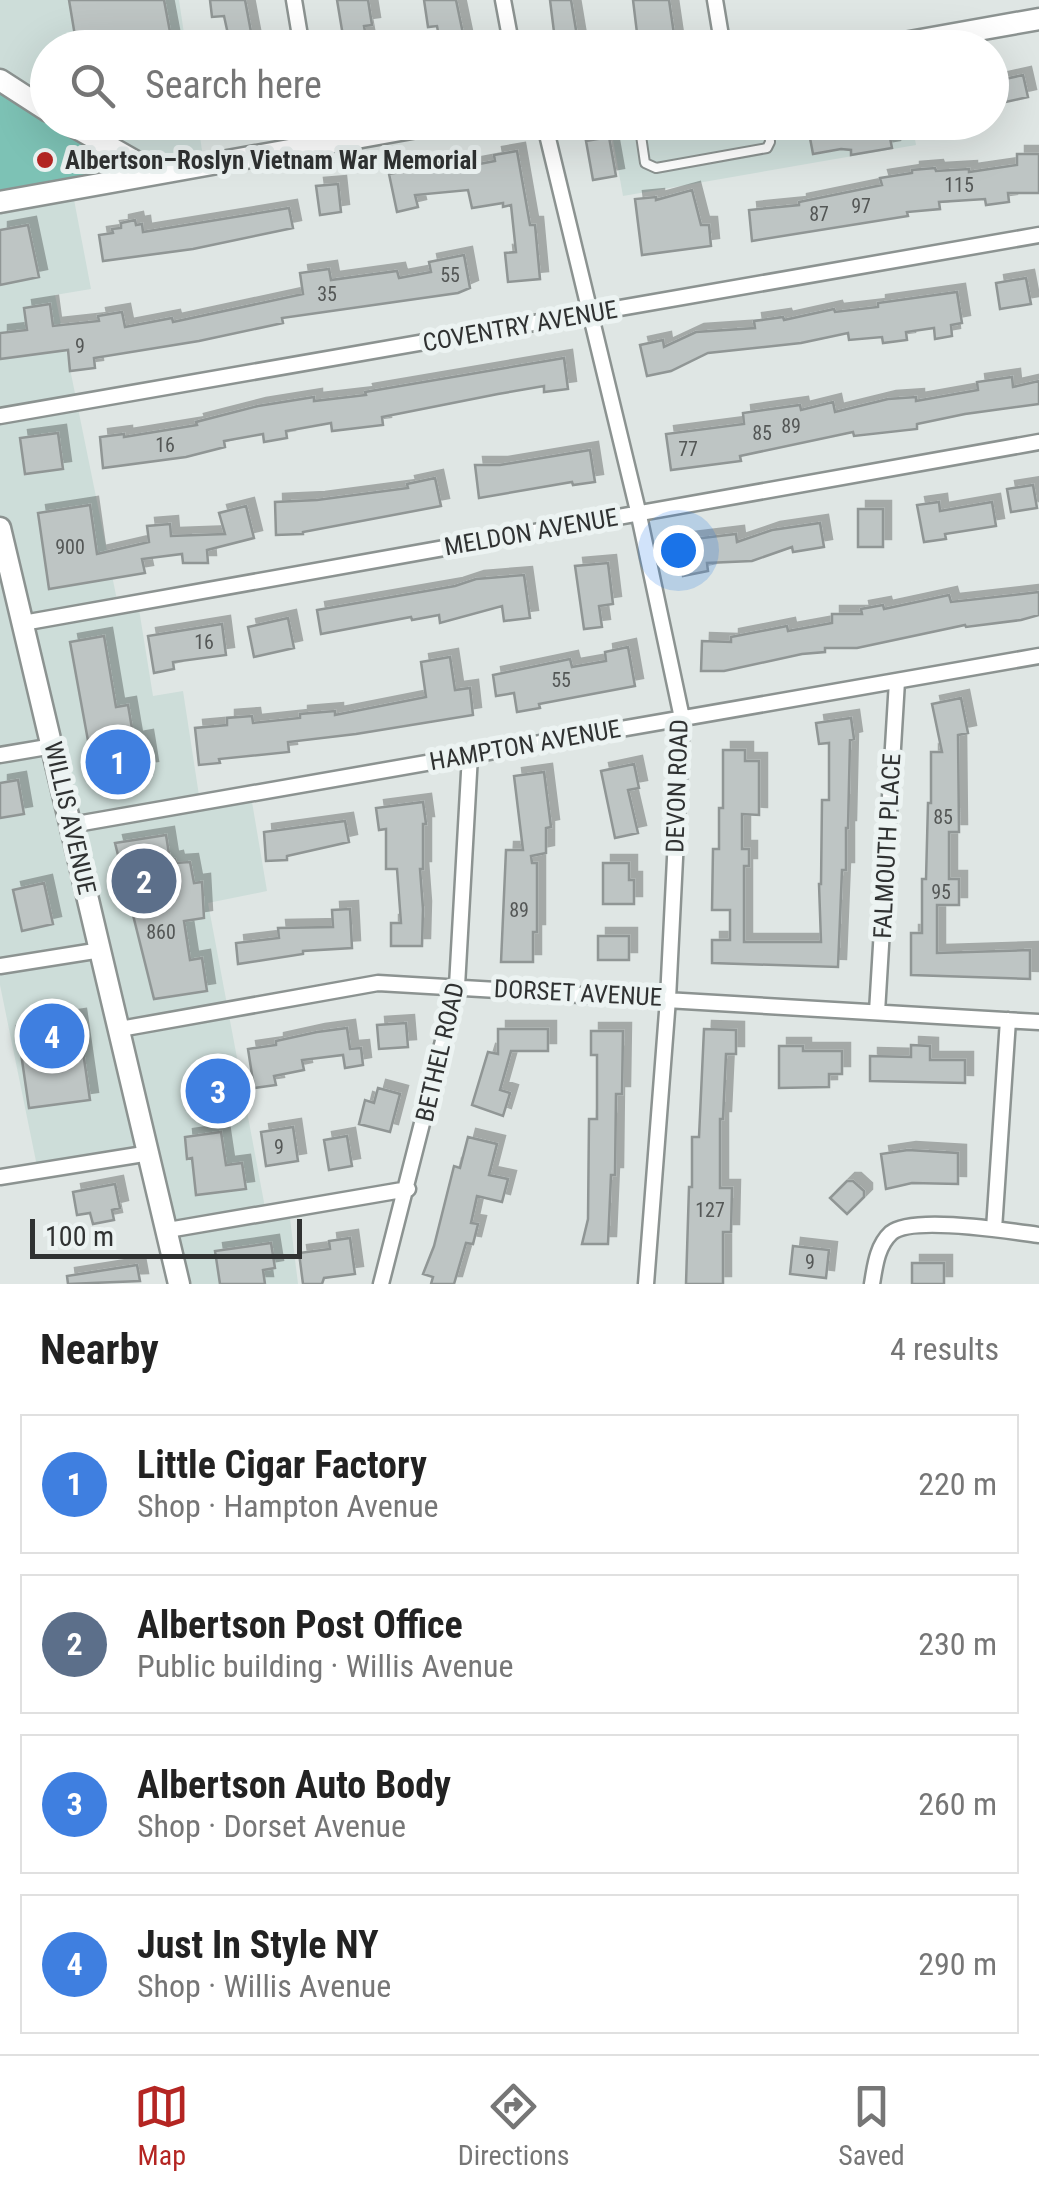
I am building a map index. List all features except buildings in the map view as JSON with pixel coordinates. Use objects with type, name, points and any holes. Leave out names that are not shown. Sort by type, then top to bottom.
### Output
[{"type":"main road","points":[[977,30],[1039,19]]},
{"type":"main road","points":[[0,80],[30,99]]},
{"type":"main road","points":[[98,140],[154,172]]},
{"type":"main road","points":[[0,202],[341,140]]},
{"type":"main road","name":"WILLIS AVENUE","points":[[1,539],[179,1284]]},
{"type":"street","points":[[294,0],[299,30]]},
{"type":"street","points":[[503,0],[509,30]]},
{"type":"street","points":[[715,0],[720,30]]},
{"type":"street","points":[[317,140],[318,144]]},
{"type":"street","name":"DEVON ROAD","points":[[548,140],[638,513],[682,718],[668,999],[646,1284]]},
{"type":"street","name":"COVENTRY AVENUE","points":[[0,416],[1039,235]]},
{"type":"street","name":"MELDON AVENUE","points":[[23,623],[1039,442]]},
{"type":"street","name":"HAMPTON AVENUE","points":[[71,825],[1039,656]]},
{"type":"street","name":"FALMOUTH PLACE","points":[[877,1012],[897,680]]},
{"type":"street","points":[[0,755],[53,746]]},
{"type":"street","name":"BETHEL ROAD","points":[[382,1284],[458,986],[470,755]]},
{"type":"street","points":[[0,966],[101,950]]},
{"type":"street","name":"DORSET AVENUE","points":[[120,1028],[378,983],[1039,1022]]},
{"type":"street","points":[[994,1229],[1008,1020]]},
{"type":"street","points":[[0,1177],[150,1153]]},
{"type":"street","points":[[168,1230],[408,1189]]},
{"type":"street","points":[[872,1284],[881,1246],[892,1232],[912,1223],[1039,1235]]},
{"type":"lane","points":[[641,140],[644,163],[656,168],[766,148],[767,140]]},
{"type":"shaded area","points":[[0,0],[179,0],[183,30],[30,30],[30,101],[0,81]]},
{"type":"shaded area","points":[[97,140],[200,140],[204,164],[154,172]]},
{"type":"shaded area","points":[[613,140],[915,140],[916,145],[623,196]]},
{"type":"shaded area","points":[[72,189],[91,289],[55,295],[118,605],[138,603],[153,696],[183,691],[200,802],[251,796],[267,891],[208,903],[266,1213],[289,1210],[298,1284],[179,1284],[149,1153],[38,1171],[0,985],[0,202]]},
{"type":"green space","points":[[0,81],[30,101],[30,140],[97,140],[154,172],[0,202]]},
{"type":"place","name":"Albertson–Roslyn Vietnam War Memorial","points":[[45,160]]},
{"type":"place","name":"Little Cigar Factory","points":[[118,762]]},
{"type":"place","name":"Albertson Post Office","points":[[144,881]]},
{"type":"place","name":"Just In Style NY","points":[[52,1036]]},
{"type":"place","name":"Albertson Auto Body","points":[[218,1091]]}]
